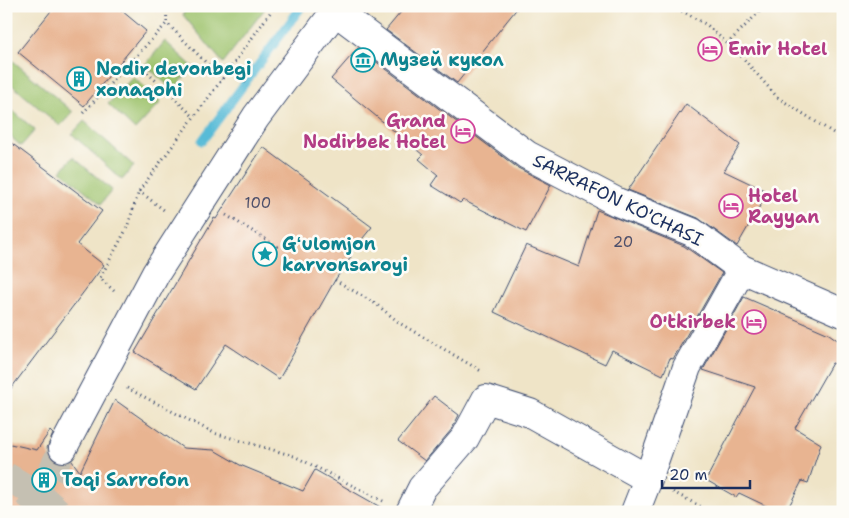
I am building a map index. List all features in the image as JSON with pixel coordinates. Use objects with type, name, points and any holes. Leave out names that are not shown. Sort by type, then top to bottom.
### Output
[{"type":"street","points":[[63,448],[156,273],[256,117],[337,8]]},
{"type":"street","name":"SARRAFON KO'CHASI","points":[[337,8],[527,155],[617,202],[692,232],[742,269],[843,313]]},
{"type":"street","points":[[634,512],[648,479],[687,367],[742,269]]},
{"type":"street","points":[[398,507],[422,488],[465,438],[486,399],[530,413],[648,479]]},
{"type":"path","points":[[166,6],[167,23],[222,79]]},
{"type":"path","points":[[136,310],[100,278],[126,228],[139,191],[275,6]]},
{"type":"path","points":[[673,6],[707,26],[742,57],[777,97],[843,139]]},
{"type":"path","points":[[727,44],[765,6]]},
{"type":"path","points":[[83,113],[167,23]]},
{"type":"path","points":[[133,60],[194,117]]},
{"type":"path","points":[[229,70],[239,76]]},
{"type":"path","points":[[203,200],[280,248]]},
{"type":"path","points":[[335,280],[376,304],[401,324],[487,374],[486,399]]},
{"type":"path","points":[[128,388],[214,433],[294,456],[398,507]]},
{"type":"path","points":[[648,479],[711,512]]},
{"type":"green space","points":[[186,6],[267,6],[223,63],[183,15]]},
{"type":"green space","points":[[165,41],[193,67],[173,90],[145,65]]},
{"type":"green space","points":[[6,55],[73,112],[60,126],[6,80]]},
{"type":"green space","points":[[133,77],[161,102],[135,130],[108,104]]},
{"type":"green space","points":[[6,105],[35,130],[21,146],[6,133]]},
{"type":"green space","points":[[84,121],[134,166],[122,180],[72,134]]},
{"type":"green space","points":[[73,157],[112,190],[101,204],[61,171]]},
{"type":"building","name":"Nodir devonbegi xonaqohi","points":[[55,6],[116,6],[146,31],[84,106],[18,52]]},
{"type":"building","points":[[406,6],[519,6],[457,83],[386,30]]},
{"type":"building","points":[[358,48],[518,168],[551,185],[526,232],[463,200],[460,203],[431,185],[438,175],[419,159],[423,155],[331,79]]},
{"type":"building","points":[[686,104],[740,145],[724,171],[768,192],[737,246],[698,218],[628,190]]},
{"type":"building","points":[[6,139],[102,211],[77,244],[104,265],[6,395]]},
{"type":"building","points":[[263,147],[372,227],[349,255],[351,257],[335,280],[279,379],[226,344],[196,389],[135,352],[214,218],[216,219]]},
{"type":"building","points":[[597,210],[684,246],[722,273],[673,359],[670,358],[663,375],[612,350],[605,364],[494,312],[526,245],[579,267]]},
{"type":"building","points":[[744,297],[829,334],[843,344],[843,366],[832,363],[795,428],[821,444],[808,483],[802,481],[786,512],[779,512],[739,493],[736,497],[706,480],[755,387],[703,370]]},
{"type":"building","points":[[434,396],[459,415],[452,429],[425,461],[398,441]]},
{"type":"building","points":[[115,400],[183,448],[214,450],[240,465],[303,491],[315,470],[389,512],[6,512],[6,443],[37,450],[50,431],[53,434],[47,448],[50,457],[56,462],[63,464],[72,461],[80,472]]},
{"type":"waterway","points":[[202,141],[302,6]]},
{"type":"tunnel","points":[[28,512],[40,496],[63,448]]},
{"type":"tunnel","points":[[6,476],[40,496],[58,512]]},
{"type":"place","name":"Emir Hotel","points":[[710,49]]},
{"type":"place","name":"Музей кукол","points":[[363,60]]},
{"type":"place","name":"Nodir devonbegi xonaqohi","points":[[79,79]]},
{"type":"place","name":"Grand Nodirbek Hotel","points":[[463,131]]},
{"type":"place","name":"Hotel Rayyan","points":[[731,206]]},
{"type":"place","name":"Gʻulomjon karvonsaroyi","points":[[265,254]]},
{"type":"place","name":"O'tkirbek","points":[[754,322]]},
{"type":"place","name":"Toqi Sarrofon","points":[[44,480]]}]
